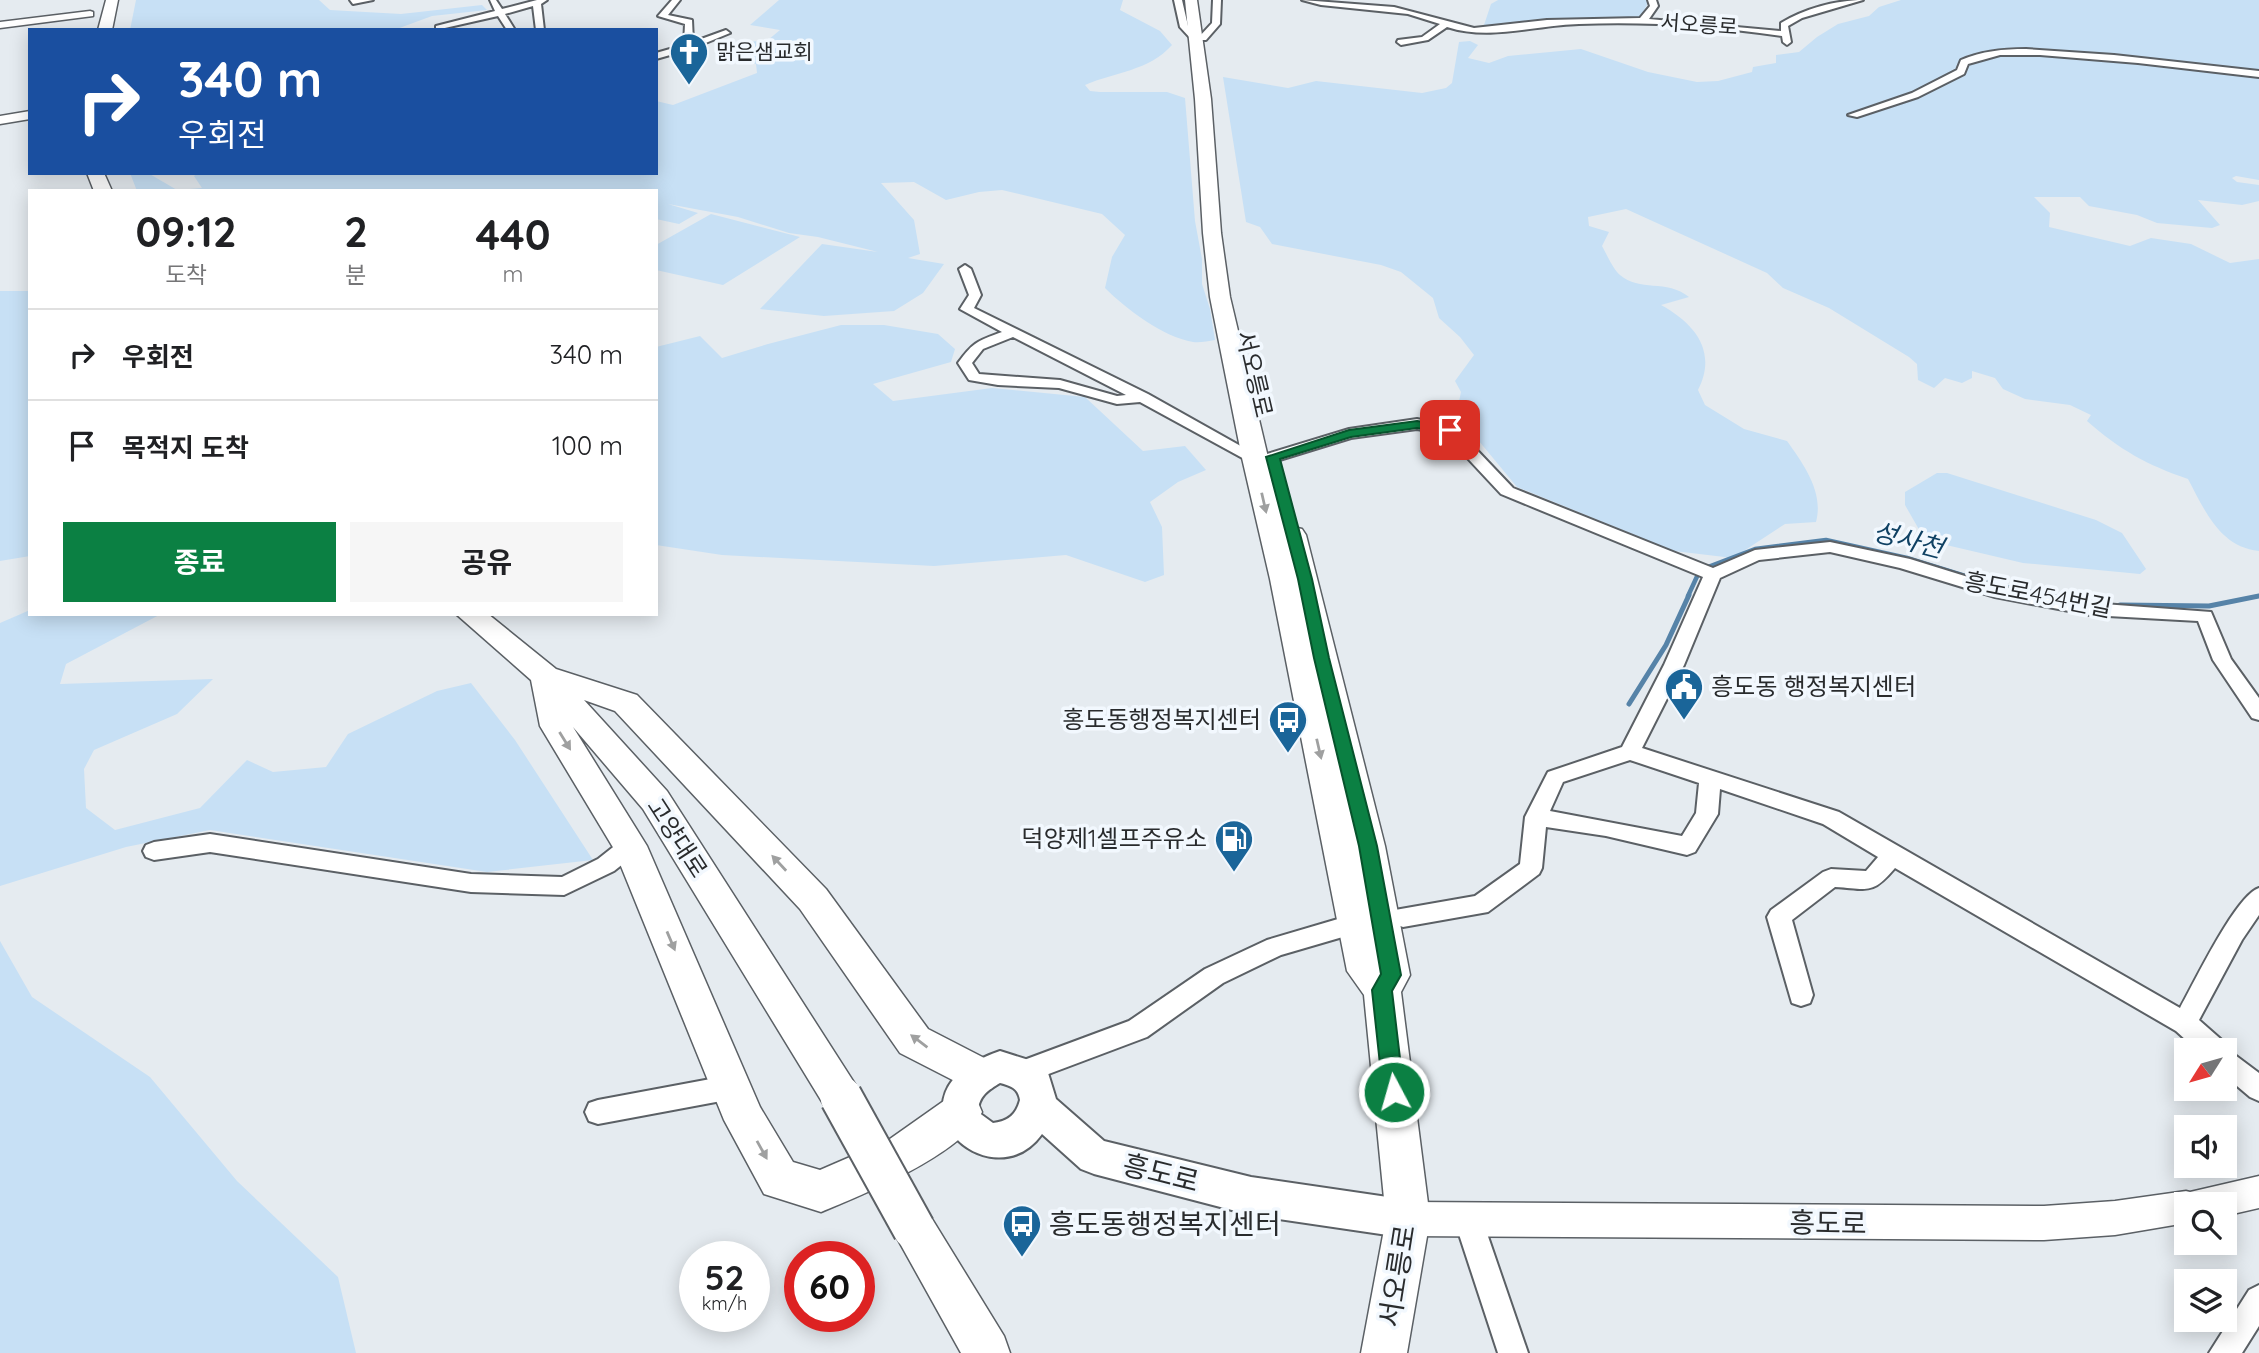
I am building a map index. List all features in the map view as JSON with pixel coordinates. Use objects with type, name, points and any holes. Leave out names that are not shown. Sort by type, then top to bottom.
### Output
[{"type":"main road","points":[[88,28],[93,0]]},
{"type":"main road","points":[[105,28],[112,0]]},
{"type":"main road","points":[[119,28],[125,0]]},
{"type":"main road","name":"서오릉로","points":[[1191,0],[1199,38]]},
{"type":"main road","name":"서오릉로","points":[[1200,0],[1199,38],[1212,233],[1220,297],[1263,458],[1284,579],[1366,971],[1382,990],[1408,1219],[1384,1353]]},
{"type":"main road","name":"고양대로","points":[[472,616],[545,676],[655,800],[841,1097],[987,1353]]},
{"type":"main road","points":[[545,676],[556,726],[630,846],[745,1119],[779,1180],[821,1191],[902,1155],[962,1112]]},
{"type":"main road","points":[[545,676],[626,703],[813,899],[914,1041],[978,1075]]},
{"type":"main road","points":[[1022,1072],[1000,1067],[978,1075],[964,1091],[962,1112],[966,1123],[974,1133],[986,1139],[1000,1140],[1025,1130],[1034,1119],[1038,1107]]},
{"type":"main road","name":"흥도로","points":[[1022,1072],[1036,1087],[1038,1107],[1094,1156],[1251,1196],[1408,1219]]},
{"type":"street","points":[[353,2],[369,0]]},
{"type":"street","points":[[492,0],[510,28]]},
{"type":"street","points":[[676,0],[662,16],[689,23],[688,47]]},
{"type":"street","name":"서오릉로","points":[[1178,0],[1184,27],[1199,38]]},
{"type":"street","points":[[1199,38],[1216,24],[1217,0]]},
{"type":"street","name":"서오릉로","points":[[1306,0],[1359,4],[1423,15],[1444,25],[1485,31],[1549,23],[1646,21],[1747,28],[1786,34]]},
{"type":"street","points":[[1646,21],[1644,17],[1654,6],[1652,0]]},
{"type":"street","points":[[1788,46],[1784,25],[1799,16],[1859,0]]},
{"type":"street","points":[[439,28],[540,1],[540,28]]},
{"type":"street","points":[[0,25],[90,14]]},
{"type":"street","points":[[1401,42],[1415,42],[1437,33],[1444,25]]},
{"type":"street","points":[[658,55],[726,33]]},
{"type":"street","points":[[1853,115],[1933,87],[1961,72],[1964,62],[1975,56],[1997,52],[2125,57],[2259,74]]},
{"type":"street","points":[[0,120],[28,116]]},
{"type":"street","name":"서오릉로","points":[[965,269],[975,296],[967,309],[1263,458]]},
{"type":"street","name":"서오릉로","points":[[1014,332],[978,346],[965,363],[974,377],[1060,384],[1117,400],[1143,397]]},
{"type":"street","points":[[1263,458],[1349,434],[1417,425],[1450,430],[1507,491],[1710,574],[1674,665],[1630,752]]},
{"type":"street","name":"흥도로454번길","points":[[1710,574],[1755,555],[1830,547],[1904,562],[1995,591],[2090,609],[2205,616],[2222,660],[2259,713]]},
{"type":"street","points":[[1403,917],[1480,905],[1531,868],[1536,817],[1555,777],[1630,752],[1831,818],[2185,1023],[2201,1038]]},
{"type":"street","points":[[1536,817],[1606,828],[1687,846],[1707,814],[1710,779]]},
{"type":"street","name":"고양대로","points":[[154,851],[210,843],[471,883],[564,886],[606,865],[630,846]]},
{"type":"street","points":[[1801,995],[1779,917],[1831,878],[1871,880],[1893,855]]},
{"type":"street","points":[[2185,1023],[2234,933],[2259,897]]},
{"type":"street","points":[[1022,1072],[1138,1029],[1214,976],[1275,947],[1338,929]]},
{"type":"street","points":[[2237,1070],[2259,1089]]},
{"type":"street","points":[[598,1112],[732,1087]]},
{"type":"street","points":[[2237,1197],[2259,1192]]},
{"type":"street","name":"흥도로","points":[[1408,1219],[2029,1224],[2174,1210]]},
{"type":"street","points":[[1468,1219],[1513,1353]]},
{"type":"street","points":[[2224,1353],[2259,1300]]},
{"type":"shaded area","points":[[136,0],[319,0],[330,10],[401,14],[482,5],[487,10],[432,16],[399,28],[130,28]]},
{"type":"shaded area","points":[[779,0],[1123,0],[1120,10],[1160,31],[1172,45],[1163,54],[1142,66],[1085,85],[1090,91],[1167,92],[1185,98],[1195,221],[1202,259],[1202,284],[1210,309],[1215,340],[1193,342],[1170,334],[1134,313],[1105,288],[1112,257],[1125,235],[1102,214],[1002,190],[946,200],[914,182],[881,183],[914,220],[920,254],[908,258],[944,264],[923,293],[894,311],[824,316],[760,309],[822,244],[878,252],[818,237],[789,233],[738,217],[668,204],[698,213],[679,224],[658,219],[658,189],[190,189],[202,188],[195,175],[658,175],[658,101],[673,105],[757,73],[756,64],[724,55],[726,44],[768,40],[780,30],[750,25]]},
{"type":"shaded area","points":[[1498,0],[1647,0],[1648,3],[1640,18],[1483,28],[1491,4]]},
{"type":"shaded area","points":[[1901,0],[2259,0],[2259,180],[2236,176],[2232,178],[2237,182],[2259,185],[2259,201],[2242,205],[2198,200],[2220,225],[2212,228],[2157,223],[2137,215],[2089,206],[2080,197],[2034,197],[2050,213],[2049,227],[2130,246],[2151,238],[2191,244],[2230,263],[2259,259],[2259,551],[2234,543],[2215,526],[2188,479],[2147,462],[2123,448],[2087,421],[2091,415],[2070,405],[2025,399],[2003,389],[1995,378],[1972,371],[1972,378],[1962,383],[1945,378],[1934,388],[1918,380],[1917,364],[1909,357],[1829,308],[1783,288],[1767,273],[1626,209],[1588,217],[1589,226],[1609,232],[1602,246],[1615,269],[1628,280],[1672,288],[1689,297],[1661,305],[1684,320],[1704,351],[1704,376],[1698,390],[1705,405],[1744,429],[1787,441],[1811,479],[1817,500],[1816,522],[1785,524],[1733,558],[1674,551],[1517,487],[1469,429],[1458,406],[1461,392],[1455,381],[1474,355],[1460,337],[1439,318],[1433,298],[1401,272],[1381,265],[1272,244],[1260,227],[1246,222],[1223,77],[1288,88],[1316,81],[1422,93],[1446,88],[1452,83],[1459,42],[1470,41],[1478,45],[1468,58],[1489,63],[1508,56],[1581,49],[1648,72],[1697,82],[1718,81],[1752,72],[1753,67],[1776,63],[1776,55],[1799,52],[1838,24],[1869,16],[1879,7]]},
{"type":"shaded area","points":[[131,175],[151,175],[175,189],[136,189]]},
{"type":"shaded area","points":[[711,214],[800,237],[723,285],[658,270],[658,244]]},
{"type":"shaded area","points":[[0,291],[28,291],[28,556],[0,561]]},
{"type":"shaded area","points":[[841,325],[884,325],[938,334],[955,349],[951,362],[873,384],[893,401],[992,388],[1085,397],[1143,451],[1185,446],[1206,470],[1178,482],[1150,502],[1162,527],[1164,575],[1145,582],[1066,555],[934,566],[722,555],[658,545],[658,346],[700,336],[722,358]]},
{"type":"shaded area","points":[[1937,473],[1947,473],[2096,520],[2122,533],[2146,569],[2140,574],[2023,563],[1925,540],[1905,505],[1905,492]]},
{"type":"shaded area","points":[[28,611],[28,616],[157,616],[66,664],[60,684],[213,679],[177,714],[94,750],[84,769],[86,808],[115,830],[200,808],[247,760],[273,772],[326,767],[348,734],[437,691],[471,683],[515,740],[593,860],[487,872],[210,830],[126,847],[0,886],[0,623]]},
{"type":"shaded area","points":[[0,941],[32,997],[150,1077],[237,1181],[338,1277],[356,1353],[0,1353]]},
{"type":"waterway","name":"성사천","points":[[1688,596],[1700,570],[1755,549],[1826,540],[1907,558],[1991,584],[2037,593]]},
{"type":"waterway","name":"성사천","points":[[1629,704],[1666,645],[1689,595]]},
{"type":"waterway","name":"성사천","points":[[2120,605],[2209,606],[2259,596]]},
{"type":"place","name":"맑은샘교회","points":[[689,86]]},
{"type":"place","name":"흥도동 행정복지센터","points":[[1684,721]]},
{"type":"place","name":"홍도동행정복지센터","points":[[1288,754]]},
{"type":"place","name":"덕양제1셀프주유소","points":[[1234,873]]},
{"type":"place","name":"흥도동행정복지센터","points":[[1022,1258]]},
{"type":"route","points":[[1394,1092],[1382,990],[1391,975],[1368,846],[1321,658],[1305,579],[1273,457],[1349,434],[1417,425],[1450,430]]}]
